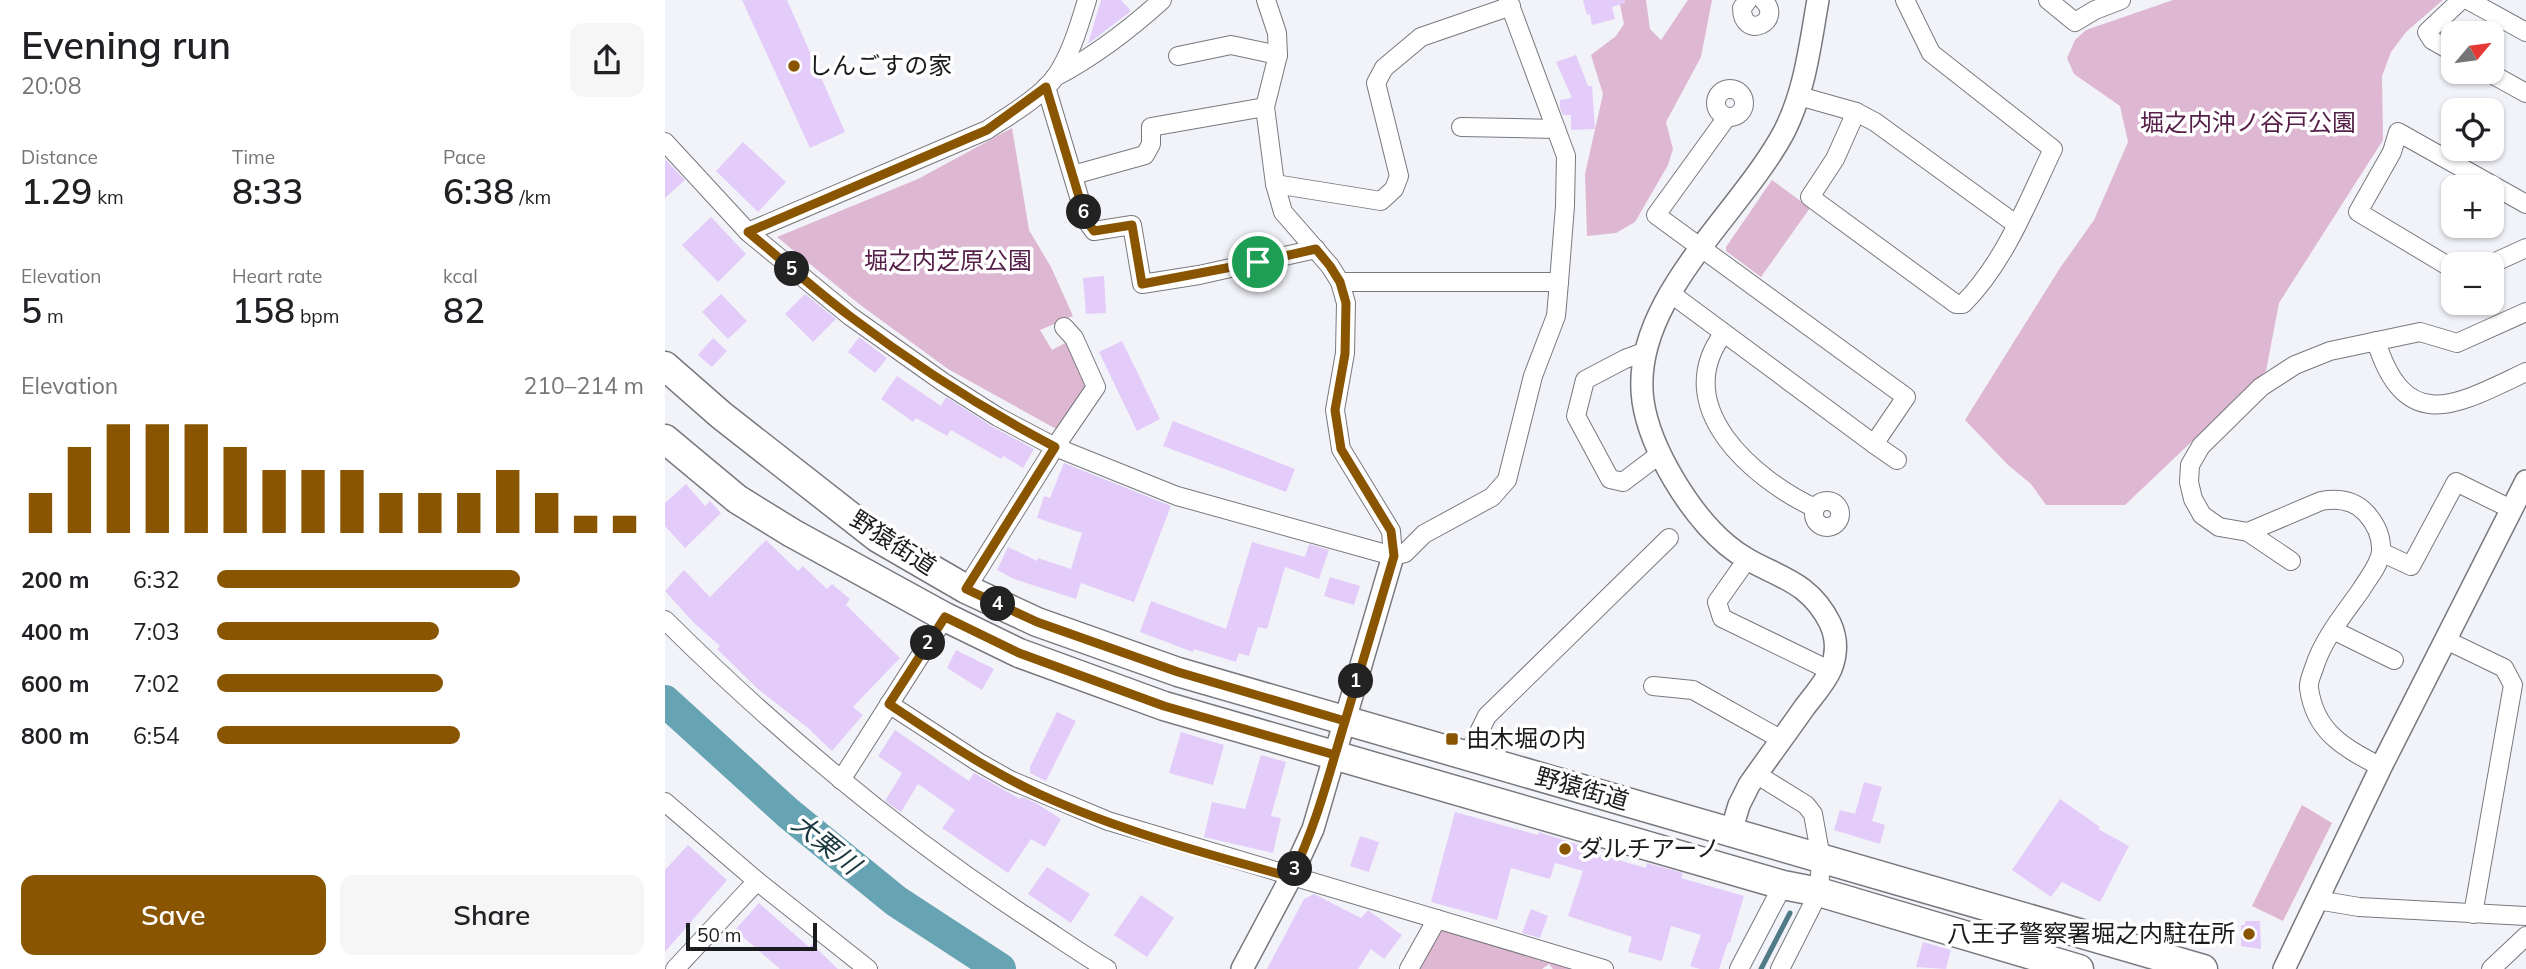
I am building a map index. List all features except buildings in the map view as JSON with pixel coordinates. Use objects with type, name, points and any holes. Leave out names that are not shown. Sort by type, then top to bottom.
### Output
[{"type":"main road","name":"野猿街道","points":[[665,366],[721,415],[878,538],[966,589],[1037,622],[1178,672],[2203,969]]},
{"type":"main road","name":"野猿街道","points":[[665,439],[737,499],[848,565],[1019,653],[1164,706],[1783,884],[1819,892],[2079,969]]},
{"type":"street","points":[[1087,0],[1067,57],[1050,82],[1086,220],[1094,231],[1132,225],[1142,284],[1199,275],[1316,249]]},
{"type":"street","points":[[748,232],[987,130],[1050,82],[1130,29],[1163,0]]},
{"type":"street","points":[[1242,969],[1313,829],[1394,556],[1391,531],[1341,449],[1335,410],[1345,354],[1346,303],[1340,282],[1330,266],[1283,212],[1275,184],[1265,107],[1278,55],[1277,33],[1266,0]]},
{"type":"street","points":[[1748,0],[1742,8],[1742,18],[1749,24],[1758,26],[1766,21],[1770,13],[1763,0]]},
{"type":"street","points":[[1731,832],[1739,805],[1756,774],[1831,671],[1835,636],[1816,600],[1800,586],[1728,546],[1690,501],[1660,454],[1648,427],[1643,401],[1644,352],[1658,312],[1670,293],[1774,149],[1799,96],[1818,0]]},
{"type":"street","points":[[1856,112],[1835,159],[1811,197],[1956,304],[1963,304],[2017,225],[2053,149],[1931,53],[1905,0]]},
{"type":"street","points":[[2048,0],[2074,22],[2121,0]]},
{"type":"street","points":[[2441,45],[2432,40],[2427,32],[2461,0]]},
{"type":"street","points":[[2468,0],[2526,32]]},
{"type":"street","points":[[665,142],[748,232],[850,316],[932,375],[998,417],[1055,447],[1177,496],[1394,556],[1405,553],[1424,534],[1492,497],[1507,480],[1533,376],[1556,316],[1565,206],[1566,156],[1510,3],[1421,37],[1384,68],[1376,83],[1399,176],[1394,189],[1381,201],[1275,184]]},
{"type":"street","points":[[1178,56],[1231,45],[1278,55]]},
{"type":"street","points":[[2504,81],[2526,93]]},
{"type":"street","points":[[1799,96],[1856,112],[1875,122],[2017,225]]},
{"type":"street","points":[[1073,175],[1145,155],[1151,144],[1151,127],[1265,107]]},
{"type":"street","points":[[1727,117],[1656,215],[1906,397],[1874,444]]},
{"type":"street","points":[[1461,127],[1556,129]]},
{"type":"street","points":[[2441,262],[2358,212],[2392,152],[2398,132],[2526,204]]},
{"type":"street","points":[[2504,258],[2526,248]]},
{"type":"street","points":[[1340,282],[1559,282]]},
{"type":"street","points":[[1670,293],[1897,460]]},
{"type":"street","points":[[2291,561],[2248,532],[2219,527],[2202,515],[2193,499],[2189,482],[2190,465],[2201,446],[2261,387],[2295,365],[2330,351],[2420,332],[2457,343],[2526,312]]},
{"type":"street","points":[[966,589],[1096,387],[1074,338],[1064,327]]},
{"type":"street","points":[[1723,334],[1709,360],[1705,378],[1706,394],[1715,422],[1745,458],[1772,484],[1815,508]]},
{"type":"street","points":[[2377,341],[2384,366],[2401,392],[2413,399],[2434,405],[2456,404],[2526,372]]},
{"type":"street","points":[[1644,352],[1585,380],[1576,416],[1610,479],[1623,482],[1660,454]]},
{"type":"street","points":[[2284,969],[2381,767],[2526,481]]},
{"type":"street","points":[[2381,552],[2411,565],[2456,482],[2511,509]]},
{"type":"street","points":[[2248,532],[2321,501],[2333,499],[2352,502],[2363,509],[2372,520],[2379,533],[2381,552],[2375,569],[2318,655],[2308,686],[2318,719],[2341,747],[2381,767]]},
{"type":"street","points":[[1467,756],[1486,716],[1669,538]]},
{"type":"street","points":[[1748,558],[1717,602],[1722,618],[1831,671]]},
{"type":"street","points":[[841,780],[945,617]]},
{"type":"street","points":[[665,620],[768,719],[893,822],[956,868],[1107,969]]},
{"type":"street","points":[[2333,630],[2394,660]]},
{"type":"street","points":[[2446,640],[2504,668],[2512,685],[2473,914]]},
{"type":"street","points":[[1653,687],[1693,690],[1781,740]]},
{"type":"street","points":[[889,704],[978,762],[1040,794],[1130,828],[1598,968]]},
{"type":"street","points":[[1756,774],[1806,804],[1813,814],[1821,858],[1819,892],[1780,969]]},
{"type":"street","points":[[665,802],[757,881],[868,969]]},
{"type":"street","points":[[675,969],[757,881]]},
{"type":"street","points":[[1739,969],[1783,884]]},
{"type":"street","points":[[2317,900],[2358,907],[2526,916]]},
{"type":"street","points":[[1409,969],[1437,919]]},
{"type":"street","points":[[2491,969],[2526,936]]},
{"type":"green space","points":[[1619,0],[1646,0],[1650,29],[1661,40],[1688,0],[1712,0],[1701,57],[1666,122],[1673,149],[1668,165],[1635,222],[1616,233],[1587,236],[1585,174],[1603,94],[1591,55],[1616,36],[1624,24]]},
{"type":"green space","name":"堀之内沖ノ谷戸公園","points":[[2173,0],[2443,0],[2406,32],[2391,52],[2382,76],[2383,140],[2279,303],[2266,371],[2125,505],[2046,505],[2031,484],[2008,465],[1965,420],[2060,268],[2094,220],[2128,142],[2120,106],[2074,74],[2067,58],[2075,40],[2086,30]]},
{"type":"green space","name":"堀之内芝原公園","points":[[1012,128],[1029,230],[1051,267],[1073,316],[1040,330],[1052,350],[1067,342],[1087,386],[1058,430],[948,369],[859,304],[777,237],[918,179]]},
{"type":"green space","points":[[1772,180],[1810,208],[1761,277],[1726,251],[1726,247]]},
{"type":"green space","points":[[2302,805],[2332,823],[2283,921],[2252,906]]},
{"type":"green space","points":[[1442,927],[1570,969],[1553,969],[1549,964],[1542,969],[1420,969]]},
{"type":"waterway","name":"大栗川","points":[[665,701],[788,813],[896,901],[1000,969]]},
{"type":"waterway","points":[[1761,969],[1790,913]]},
{"type":"place","name":"しんごすの家","points":[[794,66]]},
{"type":"place","name":"由木堀の内","points":[[1452,739]]},
{"type":"place","name":"ダルチアーノ","points":[[1565,849]]},
{"type":"place","name":"八王子警察署堀之内駐在所","points":[[2249,934]]},
{"type":"route","points":[[1258,262],[1142,284],[1132,225],[1094,231],[1086,220],[1046,87],[987,130],[748,232],[850,316],[943,382],[998,417],[1055,447],[966,589],[1037,622],[1178,672],[1345,721],[1335,755],[1324,793],[1313,829],[1291,877],[1141,832],[1040,794],[978,762],[889,704],[945,617],[1019,653],[1164,706],[1335,755],[1394,556],[1391,531],[1341,449],[1335,410],[1345,354],[1346,303],[1340,282],[1316,249],[1258,262]]}]
